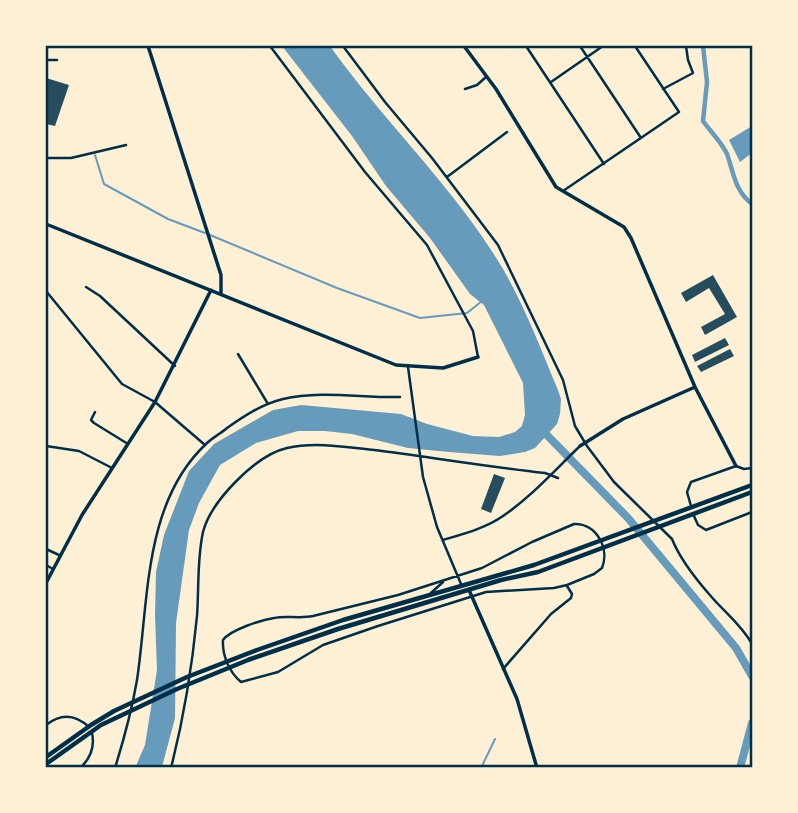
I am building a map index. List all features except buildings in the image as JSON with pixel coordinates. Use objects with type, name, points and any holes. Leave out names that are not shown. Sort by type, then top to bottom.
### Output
[{"type":"highway","points":[[46,757],[91,725],[162,688],[277,643],[431,593],[534,565],[752,485]]},
{"type":"highway","points":[[46,764],[101,725],[214,674],[279,649],[491,583],[538,572],[752,492]]},
{"type":"street","points":[[148,46],[222,275],[221,294]]},
{"type":"street","points":[[46,224],[379,360],[408,367],[443,368],[478,357],[472,331],[427,245],[365,172],[270,46]]},
{"type":"street","points":[[344,46],[385,102],[479,218],[507,260],[563,380],[572,419],[582,444],[614,482],[672,539],[709,595],[737,622],[752,644]]},
{"type":"street","points":[[464,46],[556,187],[624,227],[695,387],[736,466]]},
{"type":"street","points":[[526,46],[604,164]]},
{"type":"street","points":[[580,46],[641,138]]},
{"type":"street","points":[[550,82],[603,46]]},
{"type":"street","points":[[563,191],[679,112],[635,46]]},
{"type":"street","points":[[663,89],[693,73],[686,46]]},
{"type":"street","points":[[46,60],[57,60]]},
{"type":"street","points":[[466,89],[477,85],[486,77]]},
{"type":"street","points":[[447,177],[507,132]]},
{"type":"street","points":[[46,158],[71,158],[125,145]]},
{"type":"street","points":[[86,287],[100,296],[175,366]]},
{"type":"street","points":[[46,583],[59,555],[155,402],[211,290]]},
{"type":"street","points":[[46,291],[122,384],[155,402],[205,445]]},
{"type":"street","points":[[238,354],[268,404]]},
{"type":"street","points":[[408,367],[420,465],[429,501],[461,584]]},
{"type":"street","points":[[443,540],[501,517],[582,444],[623,419],[695,387]]},
{"type":"street","points":[[115,768],[136,683],[154,541],[176,482],[205,445],[246,415],[268,404],[310,396],[400,397]]},
{"type":"street","points":[[95,412],[91,420],[128,444]]},
{"type":"street","points":[[171,768],[192,665],[200,587],[200,549],[204,528],[215,507],[236,483],[270,454],[288,447],[317,445],[379,451],[558,478]]},
{"type":"street","points":[[46,446],[79,451],[112,468]]},
{"type":"street","points":[[752,468],[736,466],[691,482],[687,498],[698,525],[706,530],[752,512]]},
{"type":"street","points":[[431,593],[443,582],[492,564],[563,527],[583,524],[597,534],[605,556],[602,568],[567,585],[486,592],[323,645],[284,670],[250,681],[241,682],[237,679],[223,650],[226,635],[274,617],[299,619],[398,595],[431,582],[443,582]]},
{"type":"street","points":[[46,549],[59,555]]},
{"type":"street","points":[[46,565],[53,569]]},
{"type":"street","points":[[486,592],[491,583]]},
{"type":"street","points":[[503,669],[551,614],[571,598],[572,594],[567,585]]},
{"type":"street","points":[[469,590],[517,699],[537,768]]},
{"type":"street","points":[[46,725],[65,715],[75,717],[91,729],[93,740],[90,757],[80,768]]},
{"type":"water","points":[[282,46],[330,46],[463,211],[503,269],[518,298],[558,390],[561,399],[560,414],[557,424],[535,448],[500,456],[408,448],[352,434],[298,431],[256,443],[220,465],[199,503],[189,530],[176,623],[175,718],[162,767],[135,768],[145,745],[157,670],[156,572],[164,535],[189,471],[214,444],[273,410],[301,405],[401,414],[473,436],[499,437],[515,432],[522,426],[525,415],[523,383],[484,305],[470,294]]},
{"type":"water","points":[[752,126],[752,153],[740,162],[729,140]]},
{"type":"waterway","points":[[703,46],[707,82],[703,121],[725,150],[738,188],[752,204]]},
{"type":"waterway","points":[[95,155],[104,184],[168,219],[205,233]]},
{"type":"waterway","points":[[210,235],[337,288],[420,318],[467,313],[482,301]]},
{"type":"waterway","points":[[541,429],[628,518],[736,648],[752,676]]},
{"type":"waterway","points":[[740,768],[752,723]]},
{"type":"waterway","points":[[481,768],[495,739]]}]
